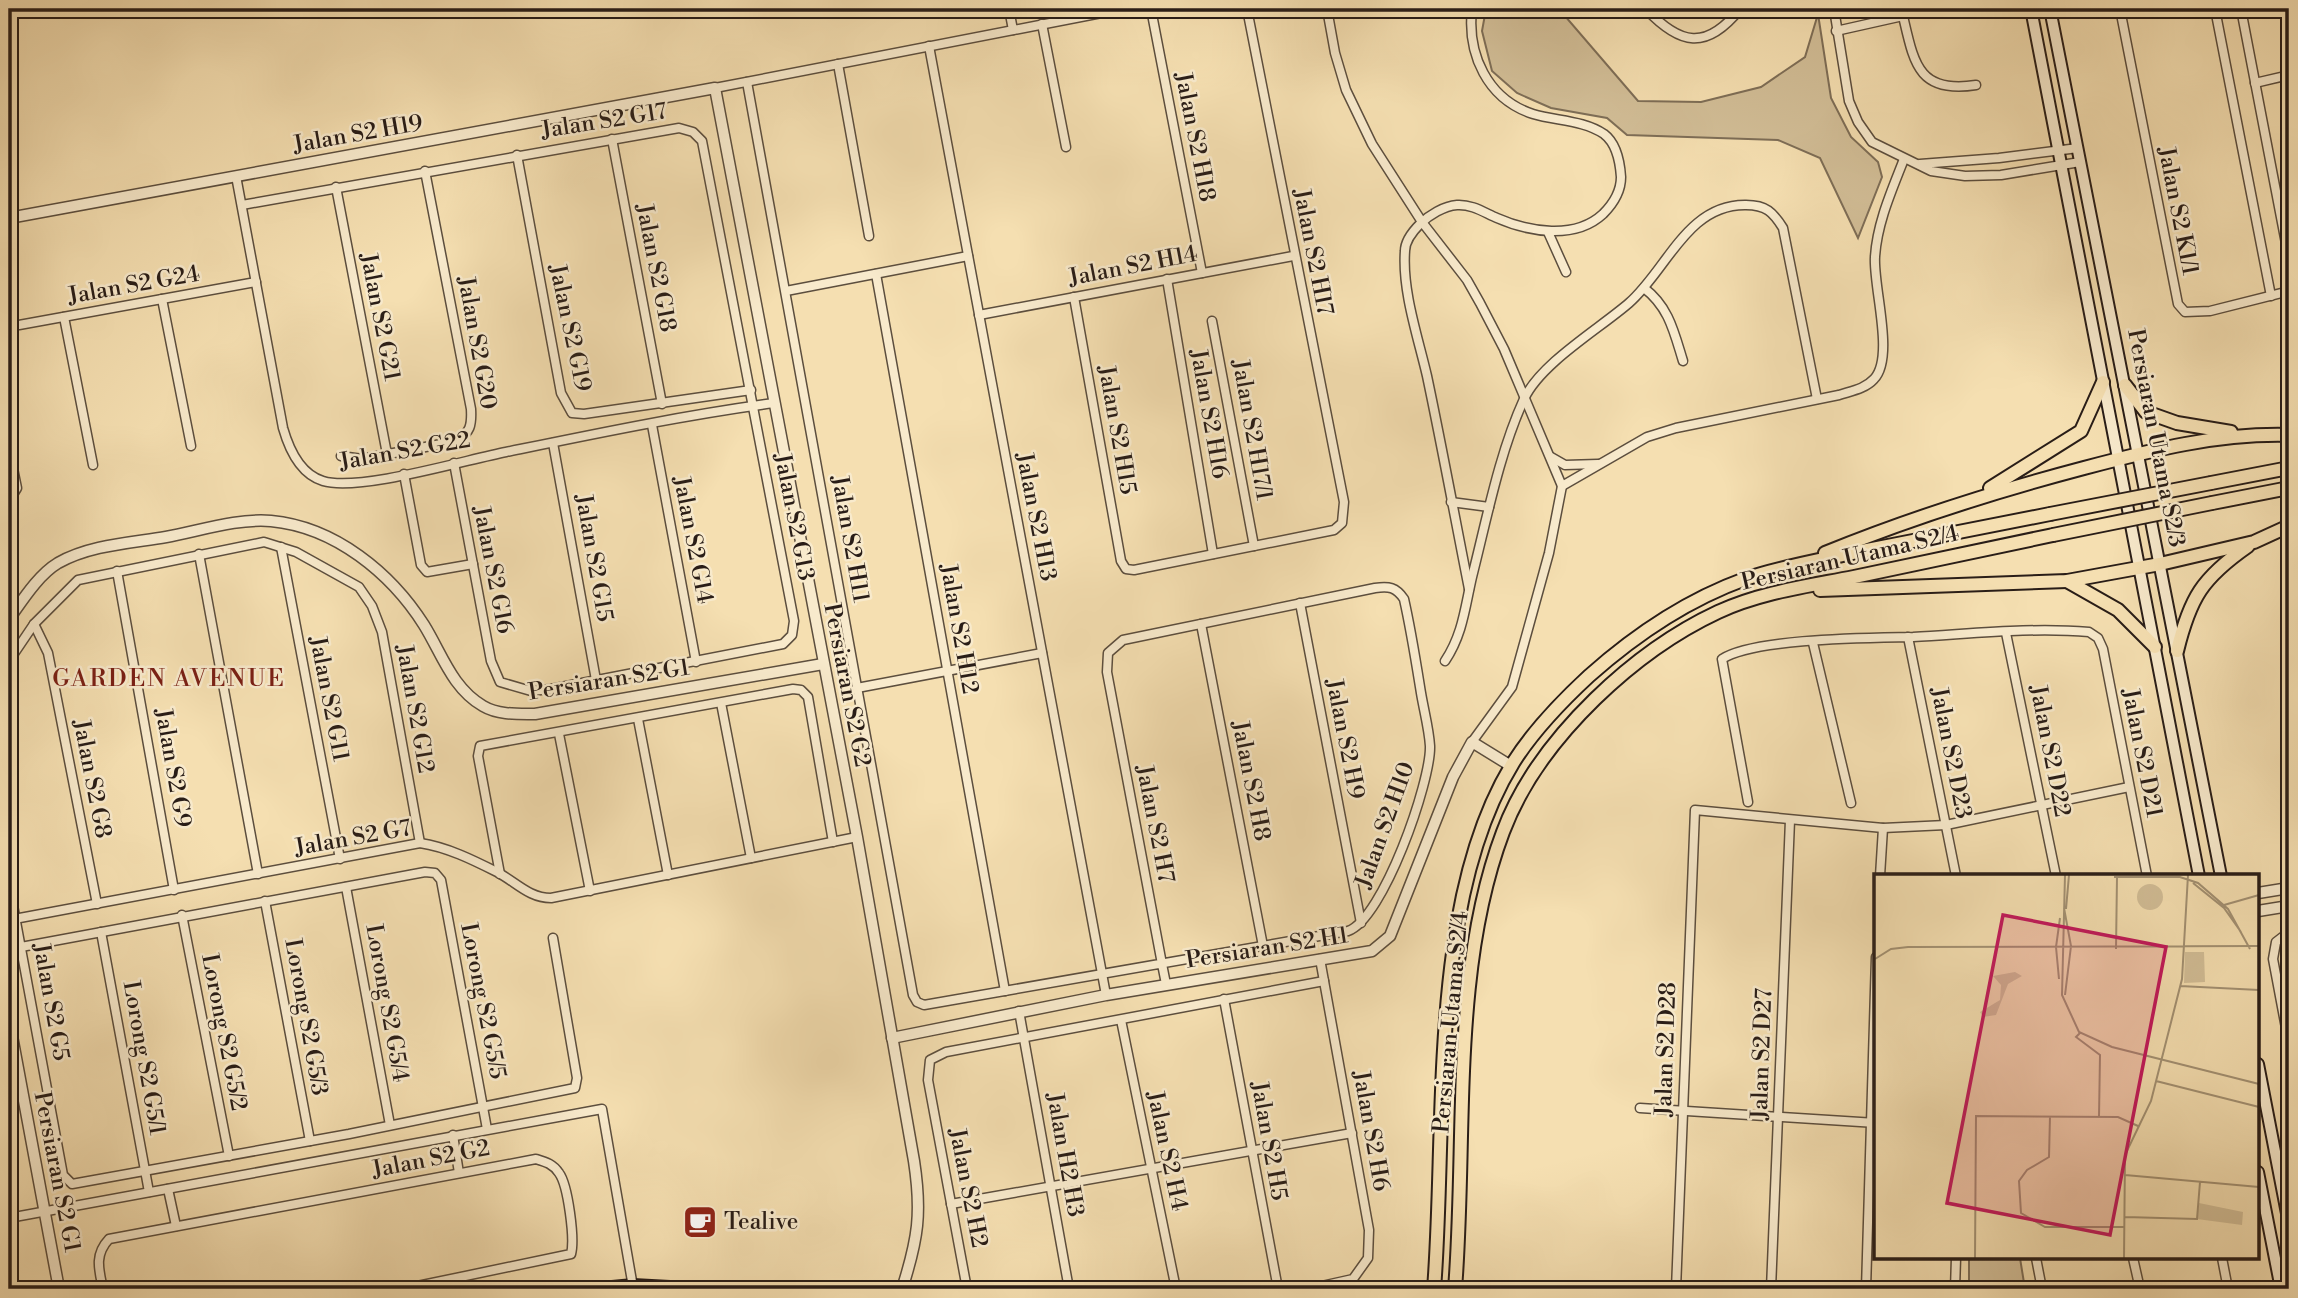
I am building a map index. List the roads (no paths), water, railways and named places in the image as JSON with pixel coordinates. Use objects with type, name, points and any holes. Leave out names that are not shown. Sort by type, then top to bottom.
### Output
[{"type":"main road","name":"Persiaran Utama S2/3","points":[[2031,9],[2199,874]]},
{"type":"main road","name":"Persiaran Utama S2/3","points":[[2050,9],[2221,874]]},
{"type":"main road","points":[[1975,497],[2081,431],[2103,382]]},
{"type":"main road","points":[[2124,385],[2146,412],[2178,423],[2243,433],[2289,435]]},
{"type":"main road","points":[[1434,1289],[1446,1034],[1461,907],[1475,846],[1511,766],[1562,703],[1632,640],[1678,610],[1722,589],[1792,566],[1975,497],[2138,452],[2243,433]]},
{"type":"main road","points":[[1792,566],[2289,468]]},
{"type":"main road","name":"Persiaran Utama S2/4","points":[[1455,1289],[1472,960],[1482,900],[1503,830],[1524,787],[1551,746],[1620,674],[1655,648],[1718,612],[1781,592],[2289,488]]},
{"type":"main road","points":[[2177,651],[2187,612],[2196,594],[2225,562],[2254,542],[2289,526]]},
{"type":"main road","points":[[1781,592],[2067,581],[2160,564],[2254,542]]},
{"type":"main road","points":[[2067,581],[2118,610],[2155,647]]},
{"type":"main road","points":[[2260,1074],[2289,1224]]},
{"type":"main road","points":[[2260,1182],[2281,1289]]},
{"type":"main road","points":[[591,1289],[707,1289]]},
{"type":"street","points":[[1009,9],[1013,30]]},
{"type":"street","points":[[715,88],[1104,10],[1122,9]]},
{"type":"street","name":"Jalan S2 H18","points":[[1151,9],[1202,273]]},
{"type":"street","name":"Jalan S2 H17","points":[[1247,9],[1345,515],[1334,530],[1254,546]]},
{"type":"street","points":[[1327,9],[1335,53],[1346,90],[1372,144],[1422,222],[1467,280],[1504,349],[1562,486],[1549,553],[1512,687],[1472,742],[1511,766]]},
{"type":"street","points":[[1469,589],[1405,264],[1405,247],[1411,233],[1422,222],[1457,205],[1548,232],[1593,223],[1616,197],[1621,178],[1615,146],[1606,135],[1591,127],[1533,114],[1502,97],[1487,80],[1476,57],[1470,31],[1472,9]]},
{"type":"street","points":[[1646,9],[1667,30],[1680,37],[1695,38],[1713,34],[1728,24],[1740,9]]},
{"type":"street","points":[[1834,9],[1849,101],[1857,122],[1872,142],[1904,159],[1920,164],[1931,172],[1965,176],[2014,173],[2080,162]]},
{"type":"street","points":[[1836,32],[1903,16],[1912,9]]},
{"type":"street","name":"Jalan S2 K1/1","points":[[2120,9],[2178,304],[2185,312],[2210,311],[2289,291]]},
{"type":"street","points":[[2215,9],[2271,296]]},
{"type":"street","points":[[2241,9],[2289,259]]},
{"type":"street","points":[[1903,16],[1915,64],[1924,76],[1953,89],[1976,85]]},
{"type":"street","points":[[1042,24],[1066,147]]},
{"type":"street","name":"Jalan S2 H13","points":[[929,46],[1106,995]]},
{"type":"street","points":[[838,64],[869,236]]},
{"type":"street","points":[[2255,83],[2289,75]]},
{"type":"street","name":"Jalan S2 H11","points":[[747,82],[913,995],[917,1002],[924,1005],[1005,991]]},
{"type":"street","name":"Jalan S2 H19","points":[[9,218],[715,88]]},
{"type":"street","name":"Persiaran S2 G2","points":[[715,88],[857,837],[918,1189],[917,1242],[902,1289]]},
{"type":"street","name":"Jalan S2 G17","points":[[242,205],[425,170],[680,128],[694,132],[702,141],[753,406]]},
{"type":"street","name":"Jalan S2 G18","points":[[612,139],[662,404]]},
{"type":"street","points":[[1920,164],[2012,157],[2078,148]]},
{"type":"street","name":"Jalan S2 G19","points":[[517,155],[561,393],[572,412],[584,414],[751,390]]},
{"type":"street","points":[[2012,157],[2014,173]]},
{"type":"street","points":[[1562,486],[1647,437],[1676,428],[1858,389],[1876,378],[1883,356],[1875,258],[1882,218],[1904,159]]},
{"type":"street","name":"Jalan S2 G20","points":[[341,456],[362,459],[457,441],[468,433],[471,424],[471,409],[425,170]]},
{"type":"street","name":"Jalan S2 G22","points":[[236,176],[283,428],[290,451],[302,467],[320,481],[353,484],[553,443],[774,403]]},
{"type":"street","name":"Jalan S2 G21","points":[[337,187],[387,454]]},
{"type":"street","points":[[1445,661],[1463,628],[1469,589],[1489,508],[1525,397],[1538,377],[1644,288],[1690,228],[1708,216],[1737,204],[1760,205],[1773,212],[1783,228],[1817,399]]},
{"type":"street","points":[[1548,232],[1566,272]]},
{"type":"street","points":[[786,291],[968,256]]},
{"type":"street","name":"Jalan S2 H14","points":[[979,315],[1293,256]]},
{"type":"street","name":"Jalan S2 H12","points":[[876,274],[1005,991]]},
{"type":"street","name":"Jalan S2 H16","points":[[1167,279],[1213,554]]},
{"type":"street","name":"Jalan S2 G24","points":[[19,325],[256,282]]},
{"type":"street","points":[[1644,288],[1656,297],[1670,319],[1683,361]]},
{"type":"street","name":"Jalan S2 H15","points":[[1074,297],[1121,561],[1126,569],[1134,570],[1213,554]]},
{"type":"street","points":[[162,299],[191,446]]},
{"type":"street","points":[[64,317],[93,465]]},
{"type":"street","name":"Jalan S2 H17/1","points":[[1212,321],[1254,546]]},
{"type":"street","name":"Jalan S2 G13","points":[[696,662],[783,644],[792,635],[794,621],[753,406]]},
{"type":"street","name":"Jalan S2 G14","points":[[652,425],[696,662]]},
{"type":"street","name":"Jalan S2 G15","points":[[553,443],[596,680]]},
{"type":"street","points":[[9,449],[18,488],[9,501]]},
{"type":"street","points":[[1549,454],[1565,465],[1606,462]]},
{"type":"street","name":"Jalan S2 G16","points":[[454,463],[491,662],[500,682],[531,691],[596,680]]},
{"type":"street","points":[[404,474],[421,565],[428,572],[472,564]]},
{"type":"street","points":[[1451,502],[1489,508]]},
{"type":"street","name":"Persiaran S2 G1","points":[[9,619],[57,564],[90,550],[261,521],[298,526],[332,540],[376,567],[402,594],[425,626],[450,674],[466,694],[485,707],[509,714],[535,714],[823,664]]},
{"type":"street","points":[[9,661],[34,624],[78,580],[264,542],[281,547]]},
{"type":"street","points":[[1213,554],[1254,546]]},
{"type":"street","name":"Jalan S2 G12","points":[[281,547],[323,566],[359,587],[372,606],[382,632],[420,843]]},
{"type":"street","name":"Jalan S2 G11","points":[[281,547],[340,859]]},
{"type":"street","points":[[199,554],[258,874]]},
{"type":"street","name":"Jalan S2 G9","points":[[117,571],[174,890]]},
{"type":"street","name":"Jalan S2 H10","points":[[1107,672],[1108,653],[1123,640],[1387,586],[1398,590],[1404,599],[1409,620],[1430,745],[1429,770],[1389,880],[1375,907],[1361,923]]},
{"type":"street","name":"Jalan S2 H9","points":[[1300,603],[1361,923]]},
{"type":"street","name":"Jalan S2 G8","points":[[34,624],[48,653],[97,904]]},
{"type":"street","name":"Jalan S2 H8","points":[[1201,624],[1263,946]]},
{"type":"street","name":"Jalan S2 D21","points":[[2007,632],[2068,630],[2090,632],[2098,638],[2103,649],[2147,874]]},
{"type":"street","points":[[1748,802],[1722,659],[1768,645],[2007,632]]},
{"type":"street","name":"Jalan S2 D22","points":[[2007,632],[2056,874]]},
{"type":"street","name":"Jalan S2 D23","points":[[1908,637],[1956,874]]},
{"type":"street","points":[[1813,643],[1851,803]]},
{"type":"street","points":[[857,688],[1042,653]]},
{"type":"street","points":[[596,680],[696,662]]},
{"type":"street","name":"Jalan S2 H7","points":[[1107,672],[1166,984]]},
{"type":"street","points":[[500,874],[478,750],[480,746],[559,734],[793,689],[801,690],[808,697],[833,842]]},
{"type":"street","points":[[721,703],[751,858]]},
{"type":"street","points":[[638,719],[668,875]]},
{"type":"street","points":[[559,734],[590,891]]},
{"type":"street","name":"Persiaran S2 H1","points":[[892,1038],[1166,984],[1372,951],[1390,936],[1453,777],[1472,742]]},
{"type":"street","points":[[1790,820],[1883,828],[1946,825],[2129,787]]},
{"type":"street","name":"Jalan S2 D28","points":[[1676,1289],[1695,810],[1790,820]]},
{"type":"street","name":"Jalan S2 D27","points":[[1771,1289],[1790,820]]},
{"type":"street","points":[[1881,874],[1883,828]]},
{"type":"street","name":"Jalan S2 G7","points":[[12,920],[420,843],[439,846],[500,874],[519,888],[546,898],[857,837]]},
{"type":"street","name":"Lorong S2 G5/5","points":[[346,887],[425,872],[435,873],[441,880],[487,1129]]},
{"type":"street","name":"Jalan S2 G5","points":[[9,884],[12,920],[21,947],[63,1175],[72,1184],[145,1172]]},
{"type":"street","points":[[21,947],[346,887]]},
{"type":"street","name":"Lorong S2 G5/4","points":[[346,887],[390,1125]]},
{"type":"street","points":[[2260,893],[2289,888]]},
{"type":"street","name":"Lorong S2 G5/3","points":[[265,901],[310,1141]]},
{"type":"street","points":[[2260,911],[2289,906]]},
{"type":"street","name":"Lorong S2 G5/2","points":[[183,915],[229,1156]]},
{"type":"street","points":[[1005,991],[1348,931],[1361,923]]},
{"type":"street","name":"Lorong S2 G5/1","points":[[101,932],[149,1192]]},
{"type":"street","points":[[2289,932],[2276,942],[2273,958],[2289,1044]]},
{"type":"street","points":[[145,1172],[484,1108],[575,1088],[577,1078],[552,938]]},
{"type":"street","name":"Jalan S2 H6","points":[[1308,1289],[1327,1287],[1353,1279],[1368,1258],[1369,1230],[1320,959]]},
{"type":"street","points":[[1024,1038],[1324,981]]},
{"type":"street","name":"Jalan S2 H5","points":[[1224,999],[1278,1289]]},
{"type":"street","name":"Jalan H2 H3","points":[[1019,1011],[1069,1289]]},
{"type":"street","name":"Persiaran S2 G1","points":[[9,1020],[59,1289]]},
{"type":"street","name":"Jalan S2 H4","points":[[1121,1020],[1176,1289]]},
{"type":"street","name":"Jalan S2 H2","points":[[967,1289],[930,1093],[930,1060],[946,1052],[1024,1038]]},
{"type":"street","points":[[1866,1289],[1874,1068]]},
{"type":"street","points":[[1640,1108],[1873,1123]]},
{"type":"street","points":[[9,1218],[602,1109],[633,1287]]},
{"type":"street","points":[[951,1204],[1352,1133]]},
{"type":"street","points":[[453,1135],[459,1173]]},
{"type":"street","name":"Jalan S2 G2","points":[[103,1289],[97,1263],[101,1247],[109,1239],[536,1159],[550,1163],[561,1175],[574,1242],[571,1254],[446,1285],[403,1289]]},
{"type":"street","points":[[168,1189],[176,1226]]},
{"type":"street","points":[[1955,1289],[1956,1260]]},
{"type":"street","points":[[2036,1260],[2042,1289]]},
{"type":"street","points":[[2133,1260],[2140,1289]]},
{"type":"street","points":[[2222,1260],[2228,1289]]},
{"type":"street","points":[[9,1269],[14,1289]]},
{"type":"place","name":"Tealive","points":[[700,1222]]},
{"type":"district","name":"GARDEN AVENUE","points":[[169,679]]}]
